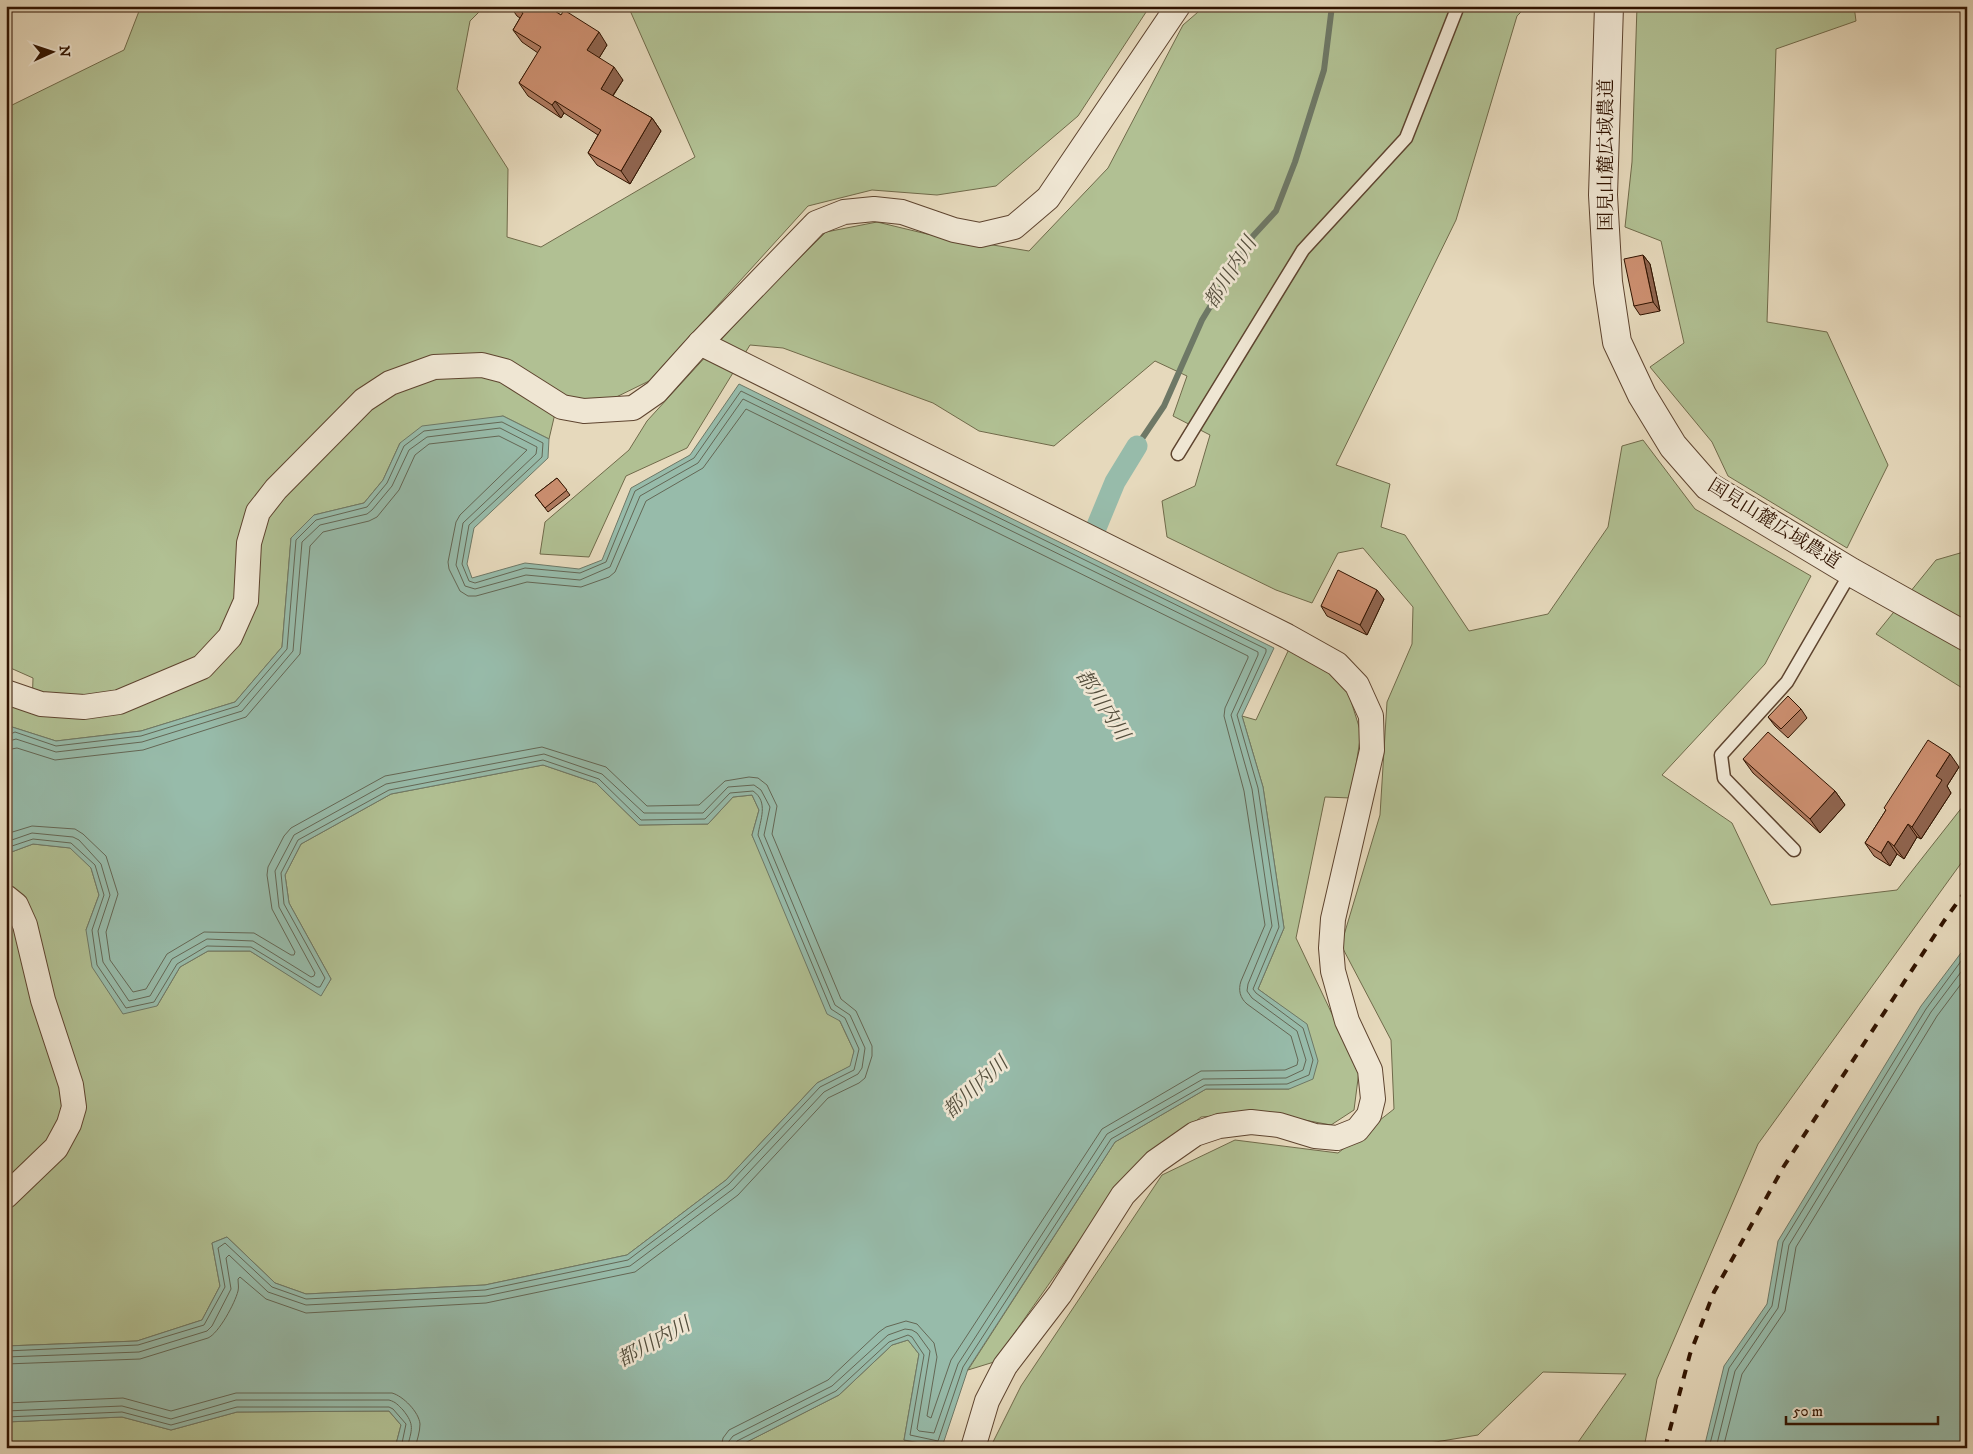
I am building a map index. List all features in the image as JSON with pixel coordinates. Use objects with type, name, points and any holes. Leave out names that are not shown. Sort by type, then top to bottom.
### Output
[{"type":"street","points":[[6,692],[41,704],[84,707],[119,702],[202,667],[230,637],[246,601],[248,543],[258,512],[276,489],[364,400],[390,383],[434,367],[482,365],[505,371],[562,406],[584,411],[633,408],[656,392],[700,343],[816,224],[844,212],[874,209],[902,212],[954,230],[980,234],[1014,227],[1048,198],[1178,6]]},
{"type":"street","name":"国見山麓広域農道","points":[[1609,6],[1603,195],[1608,282],[1617,342],[1642,395],[1673,446],[1708,486],[1851,572],[1967,637]]},
{"type":"street","points":[[700,343],[1287,636],[1337,664],[1356,685],[1371,716],[1372,750],[1334,919],[1331,948],[1334,972],[1347,1021],[1370,1070],[1374,1099],[1368,1114],[1358,1130],[1337,1138],[1315,1136],[1279,1125],[1251,1122],[1219,1126],[1195,1134],[1155,1162],[1124,1195],[1060,1294],[1005,1366],[987,1401],[973,1448]]},
{"type":"street","points":[[6,897],[16,905],[25,925],[43,1000],[71,1085],[74,1107],[70,1124],[56,1148],[6,1196]]},
{"type":"lane","points":[[1178,454],[1303,250],[1406,138],[1458,6]]},
{"type":"lane","points":[[1794,850],[1724,778],[1721,756],[1787,682],[1851,572]]},
{"type":"shaded area","points":[[141,6],[485,6],[470,21],[457,89],[508,169],[507,237],[541,247],[695,157],[628,6],[1150,6],[1078,116],[996,186],[937,195],[872,190],[808,206],[649,381],[604,403],[557,405],[549,439],[503,416],[400,443],[383,480],[364,503],[314,515],[291,538],[282,647],[235,702],[141,731],[56,741],[9,726],[6,743],[6,703],[32,709],[33,678],[6,666],[6,108],[124,50]]},
{"type":"shaded area","points":[[1205,6],[1527,6],[1517,16],[1456,220],[1336,465],[1390,484],[1381,527],[1405,535],[1469,631],[1548,614],[1608,527],[1622,446],[1643,440],[1695,509],[1811,576],[1765,664],[1662,775],[1732,823],[1771,905],[1897,890],[1967,801],[1967,855],[1758,1144],[1657,1379],[1644,1448],[1574,1448],[1626,1374],[1543,1372],[1478,1435],[1399,1448],[990,1448],[1021,1386],[1162,1175],[1235,1140],[1338,1153],[1394,1109],[1391,1040],[1341,945],[1380,815],[1387,702],[1412,644],[1413,607],[1363,548],[1338,553],[1312,603],[1276,590],[1167,537],[1162,501],[1195,486],[1210,435],[1173,416],[1187,376],[1155,361],[1054,446],[979,431],[933,403],[783,348],[750,345],[687,448],[626,476],[589,557],[540,554],[545,522],[629,450],[647,421],[761,296],[826,232],[877,222],[927,234],[1029,251],[1108,168],[1183,25]]},
{"type":"shaded area","points":[[1637,6],[1854,6],[1856,21],[1776,49],[1767,322],[1827,332],[1888,465],[1847,548],[1728,476],[1712,442],[1650,367],[1684,343],[1661,241],[1625,227],[1632,162]]},
{"type":"shaded area","points":[[1967,551],[1967,691],[1876,634],[1936,560]]},
{"type":"shaded area","points":[[1289,649],[1345,682],[1361,733],[1351,798],[1325,797],[1296,938],[1359,1071],[1354,1110],[1331,1125],[1261,1112],[1201,1117],[1125,1176],[994,1362],[968,1370],[1115,1142],[1206,1089],[1289,1089],[1307,1025],[1258,989],[1284,928],[1263,787],[1242,716],[1256,720]]},
{"type":"shaded area","points":[[543,765],[596,783],[639,825],[708,824],[733,797],[752,795],[759,810],[752,835],[854,1051],[851,1066],[817,1083],[726,1180],[627,1255],[485,1285],[306,1294],[275,1283],[227,1237],[212,1243],[220,1286],[202,1320],[137,1341],[6,1346],[6,854],[33,844],[71,848],[91,868],[99,895],[86,930],[157,1006],[180,967],[208,951],[250,951],[321,995],[331,979],[289,903],[285,875],[301,844],[391,794]]},
{"type":"shaded area","points":[[908,1340],[919,1354],[904,1440],[942,1448],[735,1448],[839,1395],[892,1345]]},
{"type":"shaded area","points":[[389,1411],[401,1425],[395,1448],[6,1448],[6,1422],[122,1417],[171,1430],[237,1412]]},
{"type":"water","points":[[739,384],[1274,648],[1242,716],[1263,787],[1284,928],[1258,989],[1307,1024],[1318,1061],[1313,1079],[1289,1089],[1206,1089],[1115,1142],[968,1369],[942,1447],[904,1440],[919,1354],[908,1340],[892,1345],[839,1395],[735,1448],[395,1448],[401,1425],[389,1411],[237,1412],[171,1430],[122,1417],[6,1422],[6,1346],[137,1341],[202,1320],[220,1286],[212,1243],[227,1237],[275,1283],[306,1294],[485,1285],[627,1255],[726,1180],[817,1083],[850,1066],[854,1051],[840,1021],[827,1014],[752,835],[759,810],[752,795],[733,797],[708,824],[639,825],[596,783],[543,765],[391,794],[301,844],[285,875],[289,903],[331,979],[321,996],[250,951],[208,951],[180,967],[157,1006],[123,1014],[92,967],[86,930],[99,895],[91,868],[70,848],[33,844],[6,854],[6,743],[9,726],[56,741],[141,731],[235,702],[282,647],[291,538],[314,515],[364,503],[383,480],[400,443],[422,426],[503,416],[549,439],[548,458],[474,528],[467,564],[472,578],[525,563],[579,569],[602,560],[631,488],[690,455]]},
{"type":"water","points":[[1967,945],[1967,1448],[1704,1448],[1724,1366],[1767,1304],[1778,1241],[1921,1006]]},
{"type":"building","points":[[513,6],[547,6],[561,15],[564,10],[599,32],[587,50],[614,67],[601,89],[652,118],[621,171],[588,153],[601,130],[555,101],[552,105],[519,83],[541,47],[513,30],[523,13]]},
{"type":"building","points":[[1643,255],[1653,302],[1634,306],[1624,259]]},
{"type":"building","points":[[557,478],[567,490],[545,508],[535,495]]},
{"type":"building","points":[[1338,570],[1377,590],[1360,625],[1321,606]]},
{"type":"building","points":[[1788,696],[1801,709],[1781,729],[1768,717]]},
{"type":"building","points":[[1768,732],[1835,791],[1810,819],[1743,759]]},
{"type":"building","points":[[1928,740],[1950,754],[1936,776],[1942,780],[1912,827],[1908,824],[1894,846],[1888,841],[1881,853],[1865,843],[1886,810],[1884,808]]},
{"type":"waterway","name":"都川内川","points":[[1137,446],[1164,406],[1202,320],[1253,236],[1276,211],[1295,162],[1324,70],[1332,6]]},
{"type":"waterway","name":"都川内川","points":[[1096,528],[1115,482],[1137,446]]},
{"type":"railway","points":[[1665,1448],[1690,1354],[1714,1292],[1784,1166],[1944,921],[1967,889]]}]
